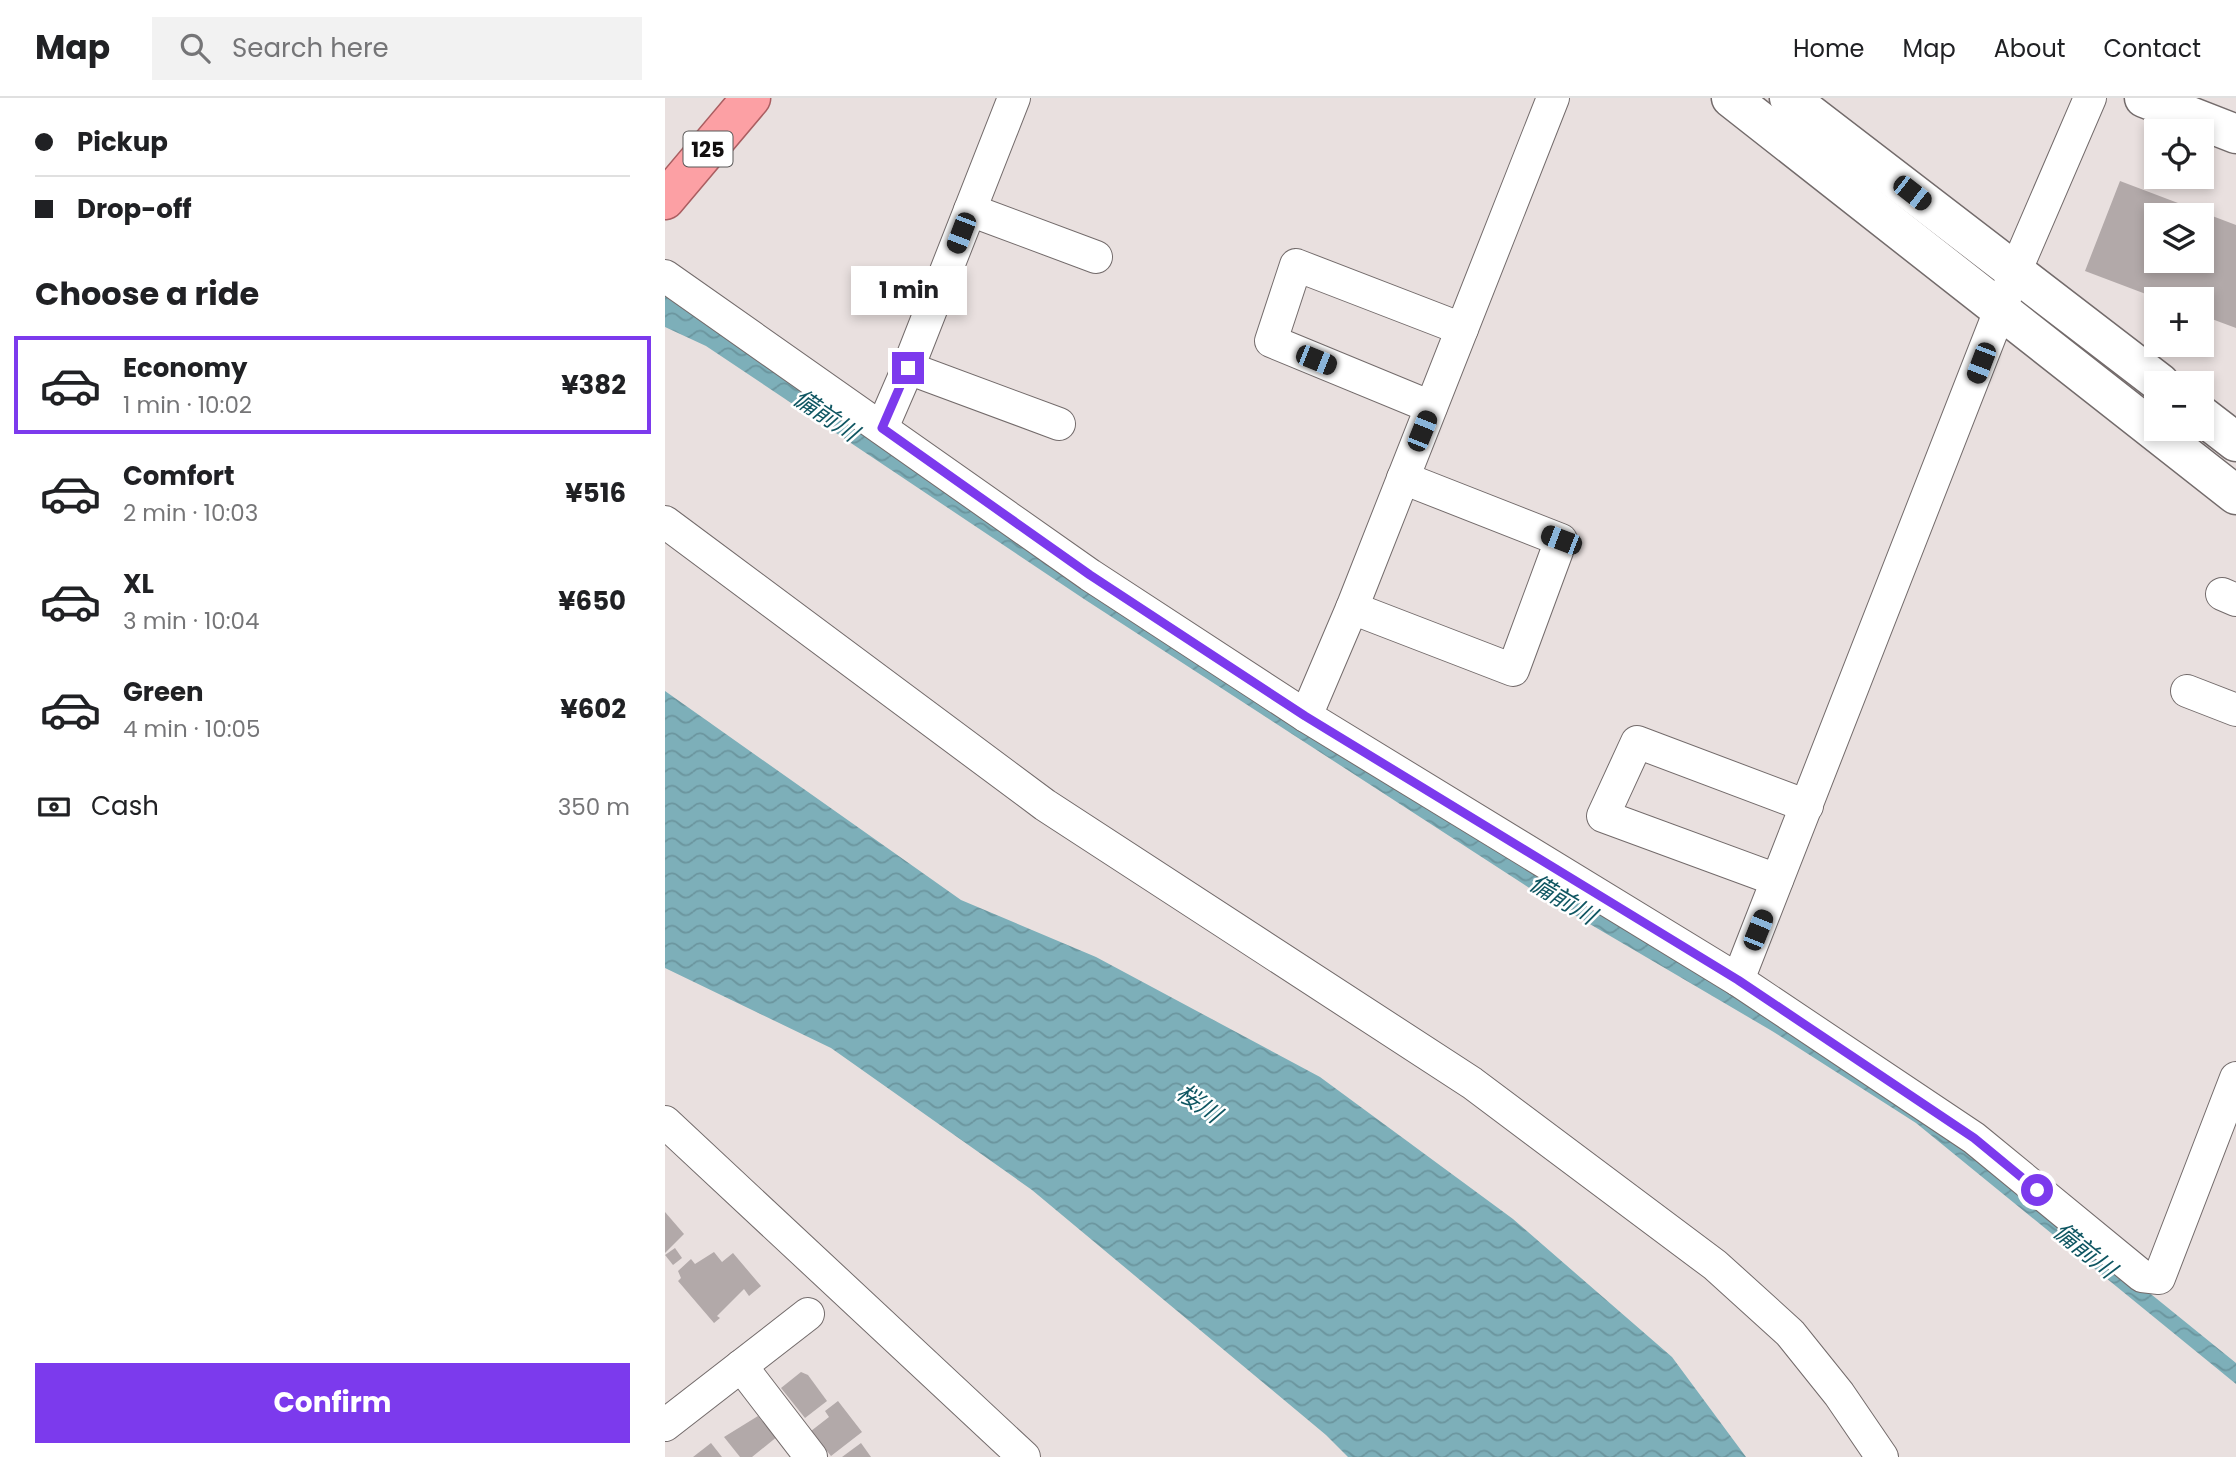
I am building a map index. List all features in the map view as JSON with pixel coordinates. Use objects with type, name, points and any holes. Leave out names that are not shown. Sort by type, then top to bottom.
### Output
[{"type":"highway","name":"125","points":[[665,200],[751,98]]},
{"type":"street","points":[[882,428],[1014,98]]},
{"type":"street","points":[[1305,716],[1352,608],[1553,98]]},
{"type":"street","points":[[1731,98],[2236,495]]},
{"type":"street","points":[[1789,98],[2144,371]]},
{"type":"street","points":[[1738,980],[2015,272],[2089,98]]},
{"type":"street","points":[[2144,98],[2236,134]]},
{"type":"street","points":[[969,210],[1096,257]]},
{"type":"street","points":[[1431,407],[1271,341],[1296,265],[1462,329]]},
{"type":"street","points":[[665,276],[1090,575],[1305,716],[1738,980],[1974,1138],[2142,1276],[2159,1278],[2236,1078]]},
{"type":"street","points":[[908,368],[1059,424]]},
{"type":"street","points":[[2214,425],[2236,442]]},
{"type":"street","points":[[1352,608],[1513,670],[1561,540],[1403,478]]},
{"type":"street","points":[[665,522],[1045,805],[1472,1083],[1715,1265],[1790,1333],[1839,1394],[1882,1457]]},
{"type":"street","points":[[2187,691],[2236,710]]},
{"type":"street","points":[[1777,880],[1603,816],[1637,742],[1807,806]]},
{"type":"street","points":[[665,1122],[1024,1457]]},
{"type":"street","points":[[665,1425],[807,1314]]},
{"type":"street","points":[[741,1366],[811,1457]]},
{"type":"water","name":"備前川","points":[[665,296],[1093,587],[1925,1111],[2236,1363],[2236,1384],[1916,1123],[1772,1031],[1537,893],[1084,599],[706,346],[665,327]]},
{"type":"water","name":"桜川","points":[[665,691],[961,900],[1096,957],[1320,1077],[1513,1219],[1672,1357],[1746,1457],[1348,1457],[1326,1435],[1032,1190],[831,1048],[665,968]]},
{"type":"building","points":[[2120,181],[2178,203],[2144,203],[2144,273],[2214,273],[2214,217],[2236,225],[2236,328],[2214,320],[2214,287],[2144,287],[2144,293],[2085,271]]},
{"type":"building","points":[[665,1212],[684,1234],[665,1253]]},
{"type":"building","points":[[675,1248],[682,1258],[673,1265],[665,1255]]},
{"type":"building","points":[[714,1252],[722,1262],[733,1253],[761,1286],[749,1296],[744,1289],[717,1316],[720,1318],[714,1323],[678,1281],[681,1278],[678,1271],[691,1259],[695,1264]]},
{"type":"building","points":[[801,1372],[808,1375],[827,1401],[805,1418],[781,1388]]},
{"type":"building","points":[[838,1401],[862,1432],[831,1456],[811,1431],[829,1417],[825,1411]]},
{"type":"building","points":[[758,1416],[766,1426],[771,1422],[778,1436],[752,1457],[740,1457],[724,1437]]},
{"type":"building","points":[[711,1443],[722,1457],[693,1457]]},
{"type":"building","points":[[861,1443],[871,1457],[842,1457]]},
{"type":"route","points":[[908,368],[882,428],[1090,575],[1305,716],[1738,980],[1974,1138],[2037,1190]]}]
